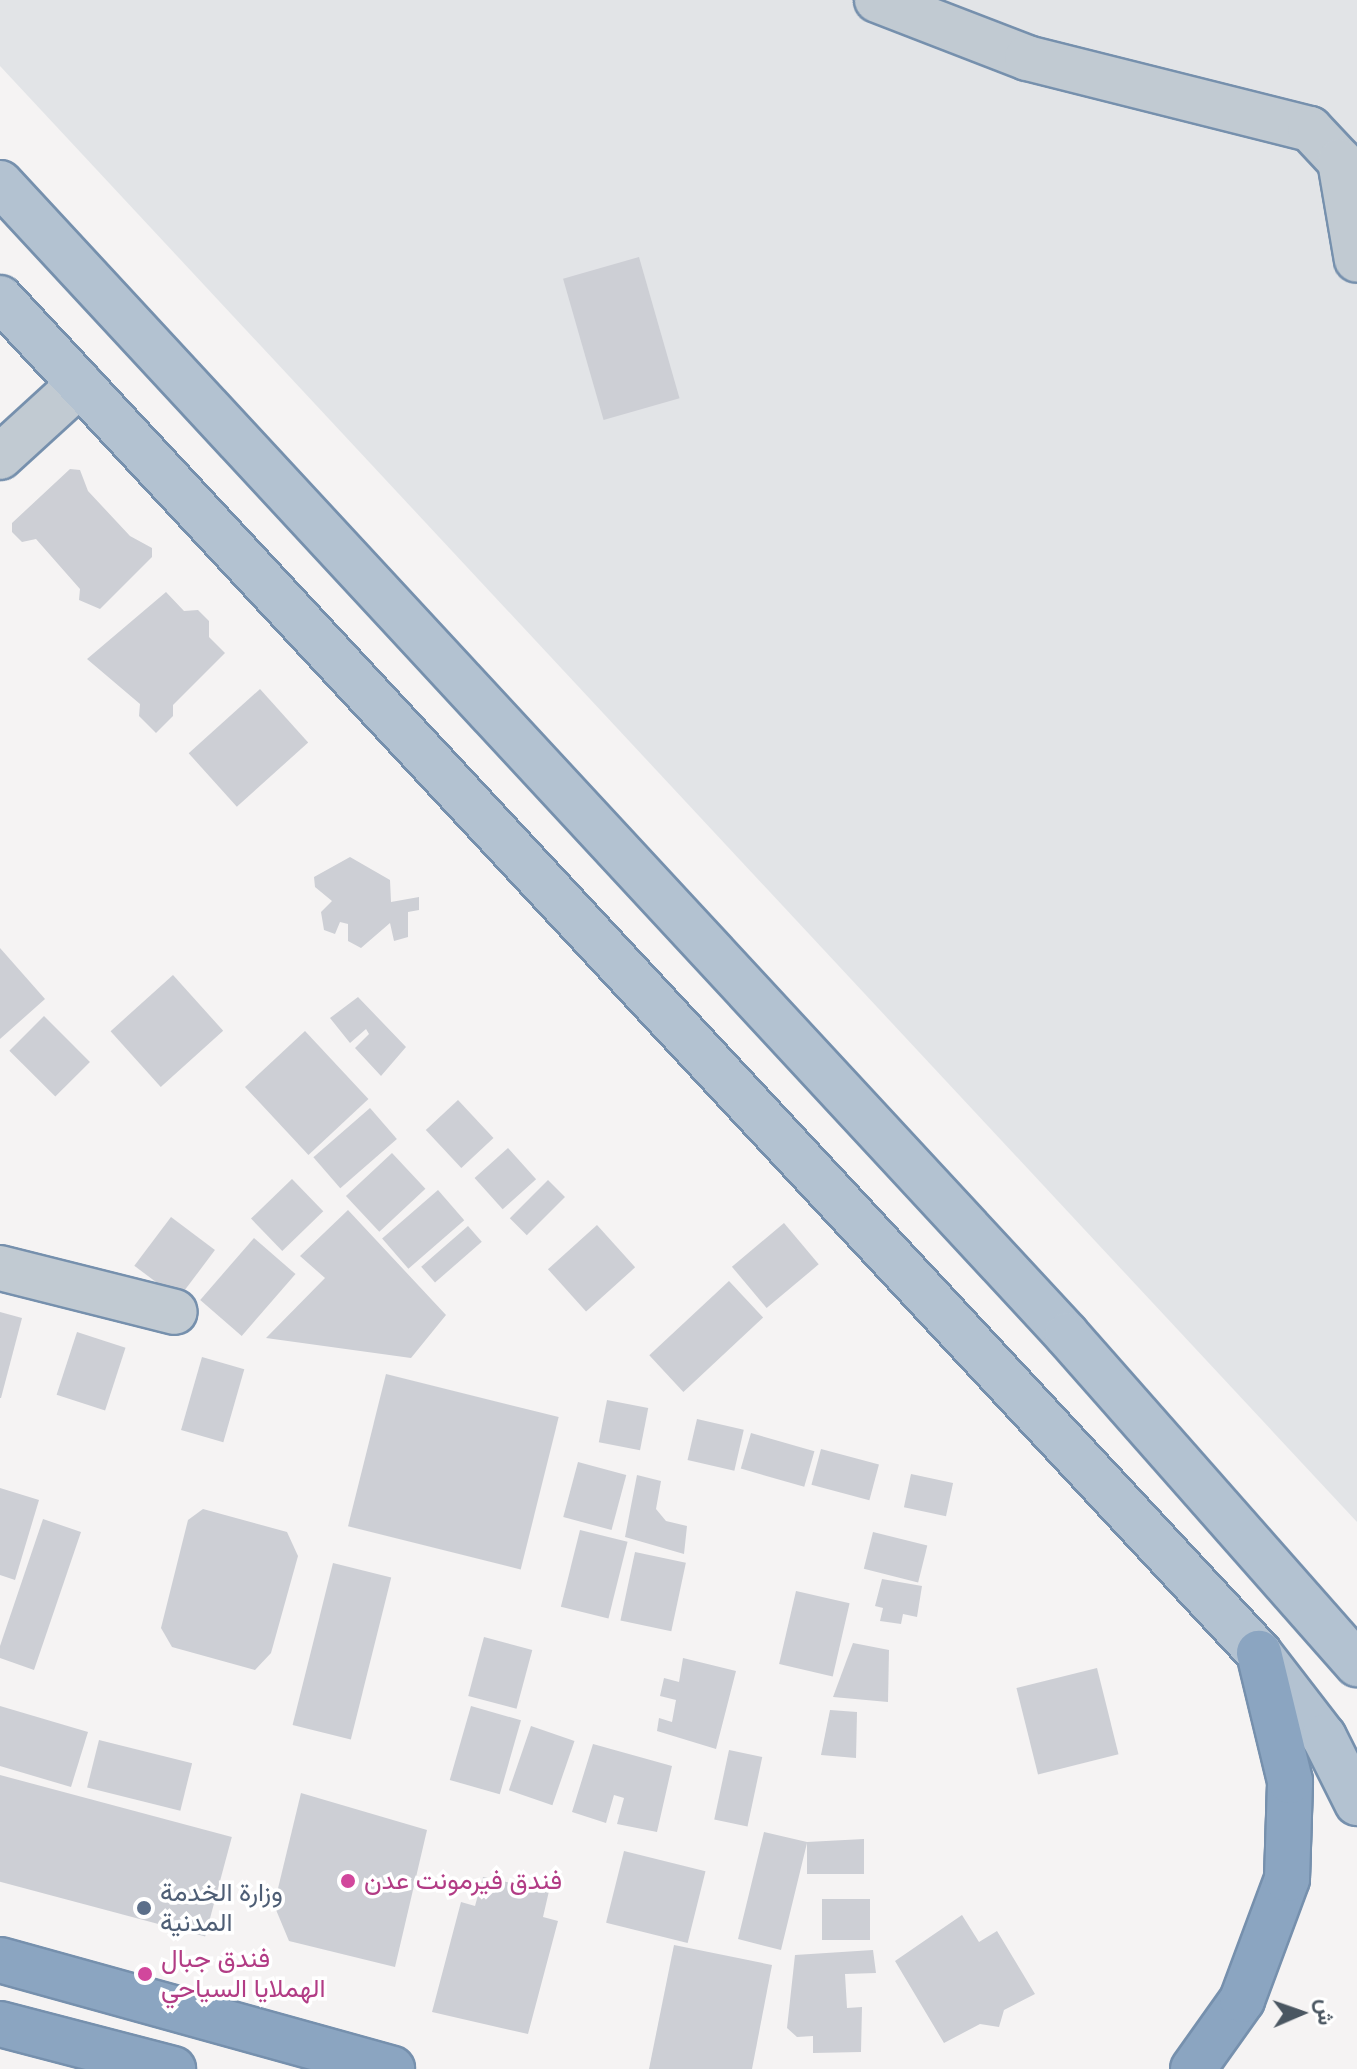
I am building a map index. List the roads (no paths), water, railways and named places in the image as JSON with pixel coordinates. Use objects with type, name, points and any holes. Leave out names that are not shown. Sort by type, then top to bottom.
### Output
[{"type":"highway","points":[[1193,2069],[1242,2000],[1287,1879],[1290,1781],[1259,1653]]},
{"type":"highway","points":[[0,1960],[392,2069]]},
{"type":"highway","points":[[0,2024],[173,2069]]},
{"type":"main road","points":[[0,183],[1057,1324],[1357,1664]]},
{"type":"main road","points":[[0,298],[1259,1653],[1324,1737],[1357,1803]]},
{"type":"street","points":[[877,0],[1027,58],[1310,129],[1340,161],[1357,260]]},
{"type":"street","points":[[0,457],[80,384]]},
{"type":"street","points":[[0,1268],[175,1312]]},
{"type":"place","name":"فندق فيرمونت عدن","points":[[348,1881]]},
{"type":"place","name":"وزارة الخدمة المدنية","points":[[144,1908]]},
{"type":"place","name":"فندق جبال الهملايا السياحي","points":[[145,1974]]}]
